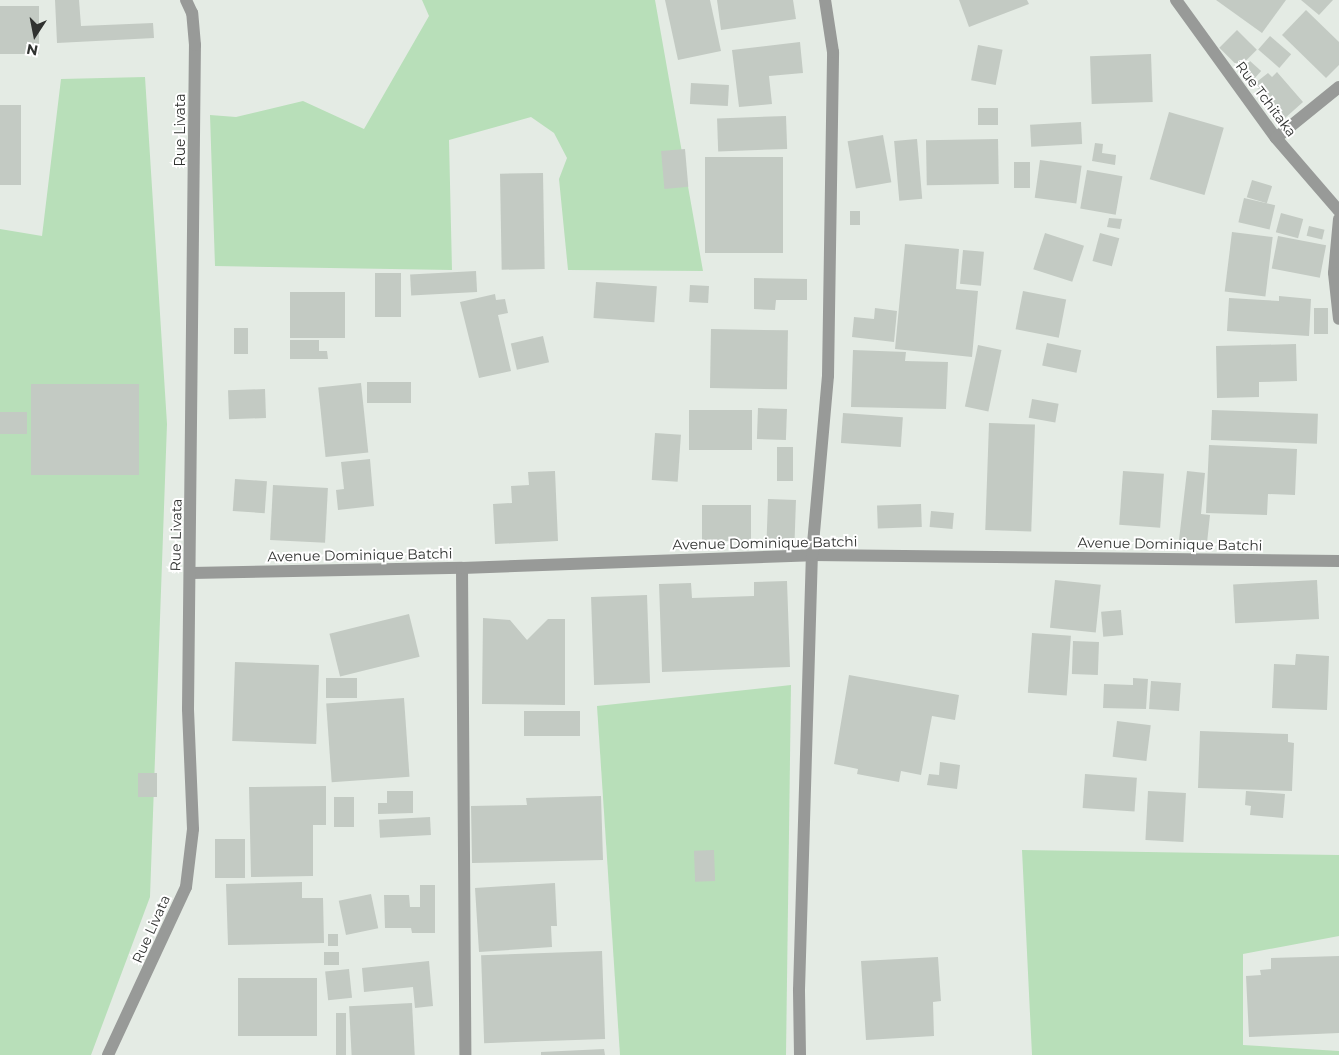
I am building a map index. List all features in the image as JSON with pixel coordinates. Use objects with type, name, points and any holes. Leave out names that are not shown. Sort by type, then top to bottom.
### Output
[{"type":"street","name":"Rue Livata","points":[[108,1055],[186,887],[193,829],[188,776],[195,45],[192,13],[186,0]]},
{"type":"street","points":[[800,1055],[799,990],[812,555],[828,376],[834,52],[825,0]]},
{"type":"street","name":"Rue Tchitaka","points":[[1176,0],[1276,138],[1339,211]]},
{"type":"street","points":[[1276,138],[1339,87]]},
{"type":"street","points":[[1339,219],[1334,273],[1339,319]]},
{"type":"street","name":"Avenue Dominique Batchi","points":[[191,573],[462,568],[812,555],[1339,561]]},
{"type":"street","points":[[462,568],[465,1055]]},
{"type":"green space","points":[[422,0],[655,0],[703,271],[568,270],[559,179],[567,158],[554,133],[531,117],[449,140],[452,270],[215,266],[210,115],[236,117],[303,101],[364,129],[429,16]]},
{"type":"green space","points":[[145,77],[167,424],[150,897],[91,1055],[0,1055],[0,229],[42,236],[61,79]]},
{"type":"green space","points":[[791,685],[786,1055],[620,1055],[597,706]]},
{"type":"green space","points":[[1022,850],[1339,855],[1339,936],[1243,954],[1243,1045],[1339,1051],[1339,1055],[1032,1055]]},
{"type":"building","points":[[55,0],[79,0],[81,26],[153,23],[154,38],[57,43]]},
{"type":"building","points":[[665,0],[710,0],[721,51],[678,60]]},
{"type":"building","points":[[717,0],[793,0],[796,19],[721,30]]},
{"type":"building","points":[[959,0],[1027,0],[1029,4],[969,27]]},
{"type":"building","points":[[1216,0],[1286,0],[1262,33]]},
{"type":"building","points":[[1301,0],[1333,0],[1319,15]]},
{"type":"building","points":[[0,6],[39,6],[39,54],[0,54]]},
{"type":"building","points":[[1306,10],[1339,42],[1339,65],[1326,78],[1282,35]]},
{"type":"building","points":[[1237,30],[1257,50],[1239,67],[1219,48]]},
{"type":"building","points":[[1270,36],[1291,54],[1279,68],[1258,50]]},
{"type":"building","points":[[800,42],[803,73],[769,76],[772,104],[739,107],[732,50]]},
{"type":"building","points":[[978,45],[1003,50],[996,85],[971,80]]},
{"type":"building","points":[[1151,54],[1153,102],[1092,104],[1090,56]]},
{"type":"building","points":[[1250,61],[1261,71],[1252,81],[1241,71]]},
{"type":"building","points":[[1277,72],[1303,102],[1284,119],[1254,84],[1268,73],[1272,77]]},
{"type":"building","points":[[691,83],[729,85],[728,106],[690,104]]},
{"type":"building","points":[[0,105],[21,105],[21,185],[0,185]]},
{"type":"building","points":[[978,108],[998,108],[998,125],[978,125]]},
{"type":"building","points":[[1169,112],[1224,128],[1204,195],[1150,179]]},
{"type":"building","points":[[786,116],[787,149],[718,151],[717,118]]},
{"type":"building","points":[[1081,122],[1082,144],[1031,147],[1030,125]]},
{"type":"building","points":[[883,135],[891,182],[856,189],[848,141]]},
{"type":"building","points":[[917,139],[922,199],[899,201],[894,141]]},
{"type":"building","points":[[998,139],[999,184],[927,185],[926,140]]},
{"type":"building","points":[[1095,143],[1103,144],[1102,153],[1116,155],[1115,165],[1092,161]]},
{"type":"building","points":[[685,149],[688,187],[664,189],[661,151]]},
{"type":"building","points":[[705,157],[783,157],[783,253],[705,253]]},
{"type":"building","points":[[1040,160],[1082,166],[1076,203],[1035,198]]},
{"type":"building","points":[[1014,162],[1030,162],[1030,188],[1014,188]]},
{"type":"building","points":[[1087,170],[1122,176],[1116,215],[1080,208]]},
{"type":"building","points":[[543,173],[545,269],[502,270],[500,174]]},
{"type":"building","points":[[1252,180],[1272,186],[1267,203],[1247,197]]},
{"type":"building","points":[[1244,198],[1275,205],[1270,230],[1238,222]]},
{"type":"building","points":[[850,211],[860,211],[860,225],[850,225]]},
{"type":"building","points":[[1281,213],[1303,219],[1298,238],[1276,232]]},
{"type":"building","points":[[1109,218],[1122,219],[1120,229],[1107,227]]},
{"type":"building","points":[[1309,226],[1325,230],[1322,240],[1307,236]]},
{"type":"building","points":[[1232,232],[1273,237],[1265,297],[1225,292]]},
{"type":"building","points":[[1045,233],[1084,246],[1072,282],[1033,269]]},
{"type":"building","points":[[1100,233],[1119,238],[1112,266],[1092,261]]},
{"type":"building","points":[[1278,236],[1326,245],[1320,278],[1272,268]]},
{"type":"building","points":[[905,244],[959,249],[956,289],[978,291],[972,357],[895,349]]},
{"type":"building","points":[[963,250],[984,252],[981,286],[960,284]]},
{"type":"building","points":[[476,271],[477,292],[411,295],[410,274]]},
{"type":"building","points":[[375,273],[401,273],[401,317],[375,317]]},
{"type":"building","points":[[754,278],[807,279],[807,300],[776,300],[775,310],[754,309]]},
{"type":"building","points":[[596,282],[657,286],[654,322],[593,318]]},
{"type":"building","points":[[690,285],[709,286],[708,303],[689,302]]},
{"type":"building","points":[[1023,291],[1066,299],[1059,338],[1016,329]]},
{"type":"building","points":[[290,292],[345,292],[345,338],[290,338]]},
{"type":"building","points":[[495,294],[496,300],[505,299],[508,313],[498,315],[511,371],[479,378],[460,302]]},
{"type":"building","points":[[1279,296],[1311,299],[1309,336],[1227,331],[1229,298],[1279,301]]},
{"type":"building","points":[[875,308],[897,311],[894,342],[852,337],[854,317],[874,319]]},
{"type":"building","points":[[1314,308],[1328,308],[1328,334],[1314,334]]},
{"type":"building","points":[[234,328],[248,328],[248,354],[234,354]]},
{"type":"building","points":[[711,329],[788,330],[787,389],[710,388]]},
{"type":"building","points":[[543,336],[549,362],[517,370],[511,343]]},
{"type":"building","points":[[290,340],[319,340],[319,351],[327,351],[328,359],[290,359]]},
{"type":"building","points":[[1047,343],[1081,350],[1076,373],[1042,365]]},
{"type":"building","points":[[1296,344],[1297,381],[1259,382],[1259,397],[1217,398],[1216,346]]},
{"type":"building","points":[[978,345],[1001,350],[988,412],[965,407]]},
{"type":"building","points":[[853,350],[906,352],[905,361],[948,362],[946,409],[851,407]]},
{"type":"building","points":[[367,382],[411,382],[411,403],[367,403]]},
{"type":"building","points":[[361,383],[368,453],[326,457],[318,387]]},
{"type":"building","points":[[31,384],[139,384],[139,475],[31,475]]},
{"type":"building","points":[[265,389],[266,418],[229,419],[228,390]]},
{"type":"building","points":[[1032,399],[1059,404],[1055,422],[1029,418]]},
{"type":"building","points":[[758,408],[787,409],[786,440],[757,439]]},
{"type":"building","points":[[689,410],[752,410],[752,450],[689,450]]},
{"type":"building","points":[[1212,410],[1318,414],[1317,444],[1211,440]]},
{"type":"building","points":[[0,412],[27,412],[27,434],[0,434]]},
{"type":"building","points":[[843,413],[903,417],[901,447],[841,443]]},
{"type":"building","points":[[989,423],[1035,425],[1031,532],[985,530]]},
{"type":"building","points":[[655,433],[681,435],[678,482],[652,480]]},
{"type":"building","points":[[1209,445],[1297,449],[1295,495],[1268,494],[1267,515],[1206,513]]},
{"type":"building","points":[[777,447],[793,447],[793,481],[777,481]]},
{"type":"building","points":[[370,459],[374,506],[338,510],[336,490],[344,489],[341,462]]},
{"type":"building","points":[[555,471],[558,541],[495,544],[493,504],[512,503],[511,486],[529,485],[528,472]]},
{"type":"building","points":[[1123,471],[1164,474],[1160,528],[1119,525]]},
{"type":"building","points":[[1187,471],[1205,473],[1201,514],[1210,515],[1207,543],[1179,540]]},
{"type":"building","points":[[235,479],[267,481],[265,513],[233,511]]},
{"type":"building","points":[[273,485],[328,488],[325,543],[270,540]]},
{"type":"building","points":[[768,499],[796,500],[795,541],[767,540]]},
{"type":"building","points":[[921,504],[922,527],[878,529],[877,506]]},
{"type":"building","points":[[702,505],[751,505],[751,541],[702,541]]},
{"type":"building","points":[[931,511],[954,513],[953,529],[930,527]]},
{"type":"building","points":[[1055,580],[1101,585],[1096,633],[1050,628]]},
{"type":"building","points":[[1317,580],[1319,619],[1235,623],[1233,584]]},
{"type":"building","points":[[787,581],[790,667],[662,672],[659,584],[691,583],[692,598],[754,596],[754,582]]},
{"type":"building","points":[[647,595],[650,683],[594,685],[591,597]]},
{"type":"building","points":[[1121,610],[1123,635],[1103,637],[1101,612]]},
{"type":"building","points":[[409,614],[420,657],[340,677],[329,634]]},
{"type":"building","points":[[483,618],[510,620],[527,640],[548,619],[565,619],[565,705],[482,704]]},
{"type":"building","points":[[1032,633],[1071,636],[1067,696],[1028,693]]},
{"type":"building","points":[[1073,641],[1099,642],[1098,675],[1072,674]]},
{"type":"building","points":[[1296,654],[1329,656],[1327,710],[1272,708],[1274,664],[1295,665]]},
{"type":"building","points":[[235,662],[319,665],[316,744],[232,741]]},
{"type":"building","points":[[849,675],[959,695],[955,720],[932,716],[921,775],[901,771],[899,782],[857,774],[858,769],[834,764]]},
{"type":"building","points":[[326,678],[357,678],[357,698],[326,698]]},
{"type":"building","points":[[1133,678],[1148,679],[1146,709],[1103,708],[1104,684],[1133,685]]},
{"type":"building","points":[[1151,681],[1181,683],[1179,711],[1149,709]]},
{"type":"building","points":[[404,698],[410,777],[332,782],[326,703]]},
{"type":"building","points":[[524,711],[580,711],[580,736],[524,736]]},
{"type":"building","points":[[1117,721],[1151,725],[1146,761],[1113,757]]},
{"type":"building","points":[[1200,731],[1288,734],[1288,742],[1294,743],[1292,791],[1198,788]]},
{"type":"building","points":[[940,762],[960,765],[957,789],[927,785],[929,774],[939,775]]},
{"type":"building","points":[[138,773],[157,773],[157,797],[138,797]]},
{"type":"building","points":[[1085,774],[1137,778],[1135,812],[1083,808]]},
{"type":"building","points":[[326,786],[326,825],[313,825],[313,876],[251,877],[249,787]]},
{"type":"building","points":[[387,791],[413,791],[413,813],[378,814],[378,803],[387,803]]},
{"type":"building","points":[[1148,791],[1186,793],[1183,842],[1145,840]]},
{"type":"building","points":[[1246,791],[1285,794],[1283,818],[1250,815],[1251,806],[1245,805]]},
{"type":"building","points":[[601,796],[603,860],[472,863],[471,806],[527,805],[526,798]]},
{"type":"building","points":[[334,797],[354,797],[354,827],[334,827]]},
{"type":"building","points":[[430,817],[431,835],[380,838],[379,820]]},
{"type":"building","points":[[215,839],[245,839],[245,878],[215,878]]},
{"type":"building","points":[[714,850],[715,881],[695,882],[694,851]]},
{"type":"building","points":[[302,882],[302,898],[323,898],[324,943],[228,945],[226,884]]},
{"type":"building","points":[[555,883],[557,926],[551,926],[552,947],[479,952],[475,888]]},
{"type":"building","points":[[420,885],[435,885],[435,933],[412,933],[411,928],[385,928],[384,895],[409,895],[410,907],[420,907]]},
{"type":"building","points":[[371,894],[378,928],[346,935],[339,901]]},
{"type":"building","points":[[328,934],[338,934],[338,946],[328,946]]},
{"type":"building","points":[[602,951],[605,1039],[484,1043],[481,955]]},
{"type":"building","points":[[324,952],[339,952],[339,965],[324,965]]},
{"type":"building","points":[[1339,956],[1339,1033],[1249,1037],[1246,976],[1261,975],[1260,970],[1271,969],[1271,958]]},
{"type":"building","points":[[938,957],[941,1001],[933,1002],[934,1036],[866,1040],[861,961]]},
{"type":"building","points":[[429,961],[433,1006],[415,1008],[413,987],[364,992],[362,968]]},
{"type":"building","points":[[349,969],[352,998],[328,1000],[325,972]]},
{"type":"building","points":[[238,978],[317,978],[317,1036],[238,1036]]},
{"type":"building","points":[[412,1003],[415,1055],[352,1055],[349,1006]]},
{"type":"building","points":[[336,1013],[346,1013],[346,1055],[336,1055]]},
{"type":"building","points":[[604,1049],[605,1055],[541,1055],[541,1052]]}]
